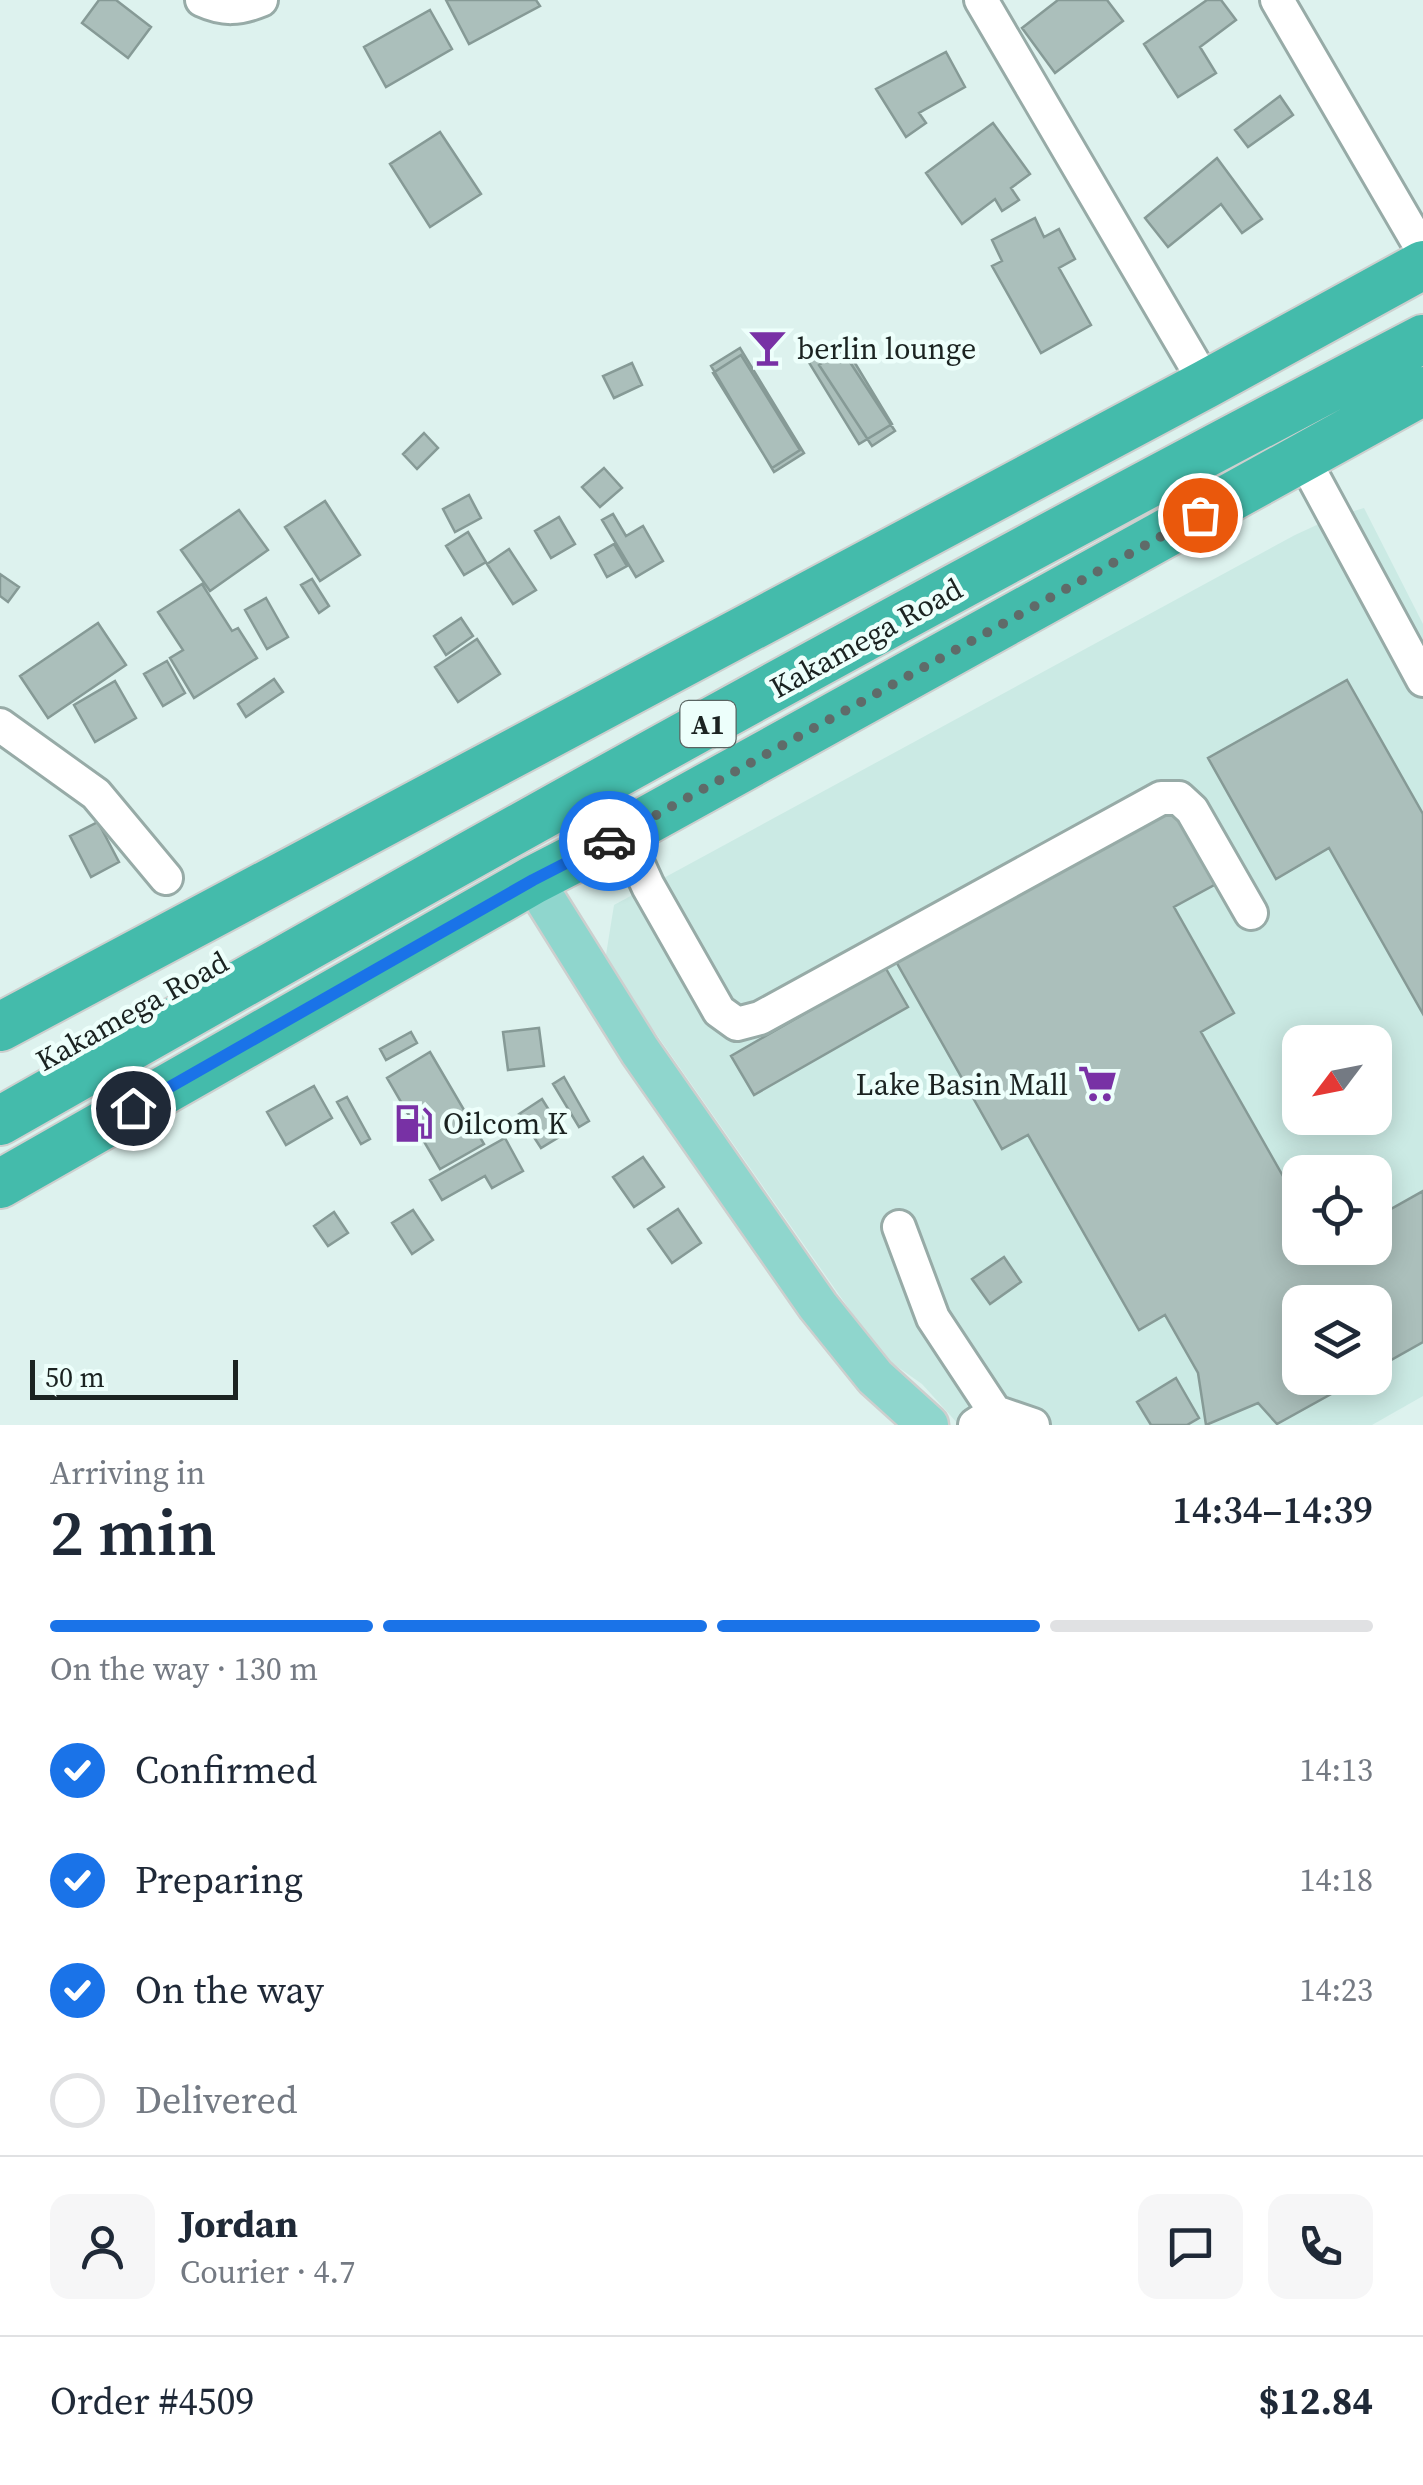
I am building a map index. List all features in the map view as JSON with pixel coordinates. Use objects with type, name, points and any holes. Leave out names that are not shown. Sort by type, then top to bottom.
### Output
[{"type":"highway","name":"A1","points":[[0,1026],[1206,384],[1423,264]]},
{"type":"highway","name":"Kakamega Road","points":[[0,1084],[126,1012],[528,798],[1213,413],[1423,307]]},
{"type":"highway","name":"Kakamega Road","points":[[0,1121],[502,836],[1423,339]]},
{"type":"highway","name":"A1","points":[[0,1184],[533,880],[1423,391]]},
{"type":"main road","points":[[533,880],[640,1050],[818,1306],[875,1377],[928,1425]]},
{"type":"street","points":[[202,0],[219,8],[243,7],[261,0]]},
{"type":"street","points":[[981,0],[1206,384]]},
{"type":"street","points":[[1277,0],[1423,251]]},
{"type":"street","points":[[1303,458],[1423,680]]},
{"type":"street","points":[[0,725],[96,794],[166,878]]},
{"type":"street","points":[[624,833],[648,886],[719,1012],[738,1024],[760,1018],[1162,798],[1178,798],[1192,810],[1252,913]]},
{"type":"street","points":[[899,1227],[933,1318],[985,1419],[1033,1425]]},
{"type":"shaded area","points":[[1364,508],[1423,624],[1423,1396],[1372,1425],[959,1425],[922,1384],[882,1356],[605,961],[614,905],[1295,535]]},
{"type":"building","points":[[99,0],[116,0],[151,27],[128,58],[82,23]]},
{"type":"building","points":[[446,0],[536,0],[540,6],[469,44]]},
{"type":"building","points":[[1058,0],[1107,0],[1123,21],[1055,73],[1022,28]]},
{"type":"building","points":[[1207,0],[1221,0],[1236,20],[1200,47],[1216,73],[1178,97],[1144,44]]},
{"type":"building","points":[[430,10],[452,49],[386,87],[364,47]]},
{"type":"building","points":[[946,52],[965,87],[919,113],[926,123],[906,137],[876,89]]},
{"type":"building","points":[[1280,96],[1293,115],[1248,147],[1235,130]]},
{"type":"building","points":[[993,123],[1030,174],[1011,188],[1019,200],[1002,211],[995,199],[962,224],[926,173]]},
{"type":"building","points":[[440,132],[481,194],[430,227],[390,164]]},
{"type":"building","points":[[1217,158],[1262,219],[1242,233],[1221,204],[1168,247],[1145,218]]},
{"type":"building","points":[[1035,218],[1044,237],[1059,229],[1075,259],[1059,268],[1091,325],[1041,353],[992,266],[1002,261],[992,240]]},
{"type":"building","points":[[841,340],[892,424],[859,444],[808,361]]},
{"type":"building","points":[[740,348],[804,453],[774,472],[711,366]]},
{"type":"building","points":[[842,350],[895,431],[872,446],[819,365]]},
{"type":"building","points":[[741,355],[800,450],[772,468],[713,373]]},
{"type":"building","points":[[632,363],[642,385],[614,398],[603,376]]},
{"type":"building","points":[[424,433],[438,448],[417,469],[403,454]]},
{"type":"building","points":[[604,468],[622,488],[600,507],[582,487]]},
{"type":"building","points":[[469,495],[481,518],[455,532],[443,509]]},
{"type":"building","points":[[325,501],[360,555],[320,581],[285,527]]},
{"type":"building","points":[[239,510],[268,550],[210,591],[181,550]]},
{"type":"building","points":[[613,514],[626,536],[643,526],[663,561],[636,577],[602,520]]},
{"type":"building","points":[[559,517],[575,544],[551,558],[535,531]]},
{"type":"building","points":[[468,532],[486,562],[464,575],[446,546]]},
{"type":"building","points":[[614,544],[627,566],[607,577],[595,555]]},
{"type":"building","points":[[509,549],[536,590],[513,604],[487,564]]},
{"type":"building","points":[[0,574],[19,587],[8,602],[0,596]]},
{"type":"building","points":[[312,579],[329,606],[319,613],[301,585]]},
{"type":"building","points":[[202,584],[232,631],[238,628],[257,658],[194,698],[170,658],[183,650],[158,612]]},
{"type":"building","points":[[266,598],[288,637],[267,649],[245,610]]},
{"type":"building","points":[[461,618],[473,636],[446,655],[434,636]]},
{"type":"building","points":[[98,623],[126,665],[48,718],[20,676]]},
{"type":"building","points":[[477,639],[500,674],[458,702],[435,667]]},
{"type":"building","points":[[167,661],[185,693],[163,706],[144,674]]},
{"type":"building","points":[[274,679],[283,692],[246,717],[238,704]]},
{"type":"building","points":[[1347,680],[1423,814],[1423,1014],[1329,848],[1276,879],[1208,758]]},
{"type":"building","points":[[115,681],[136,718],[95,742],[74,705]]},
{"type":"building","name":"Lake Basin Mall","points":[[1169,802],[1216,884],[1174,907],[1234,1013],[1201,1032],[1282,1174],[1282,1265],[1392,1265],[1392,1208],[1423,1191],[1423,1342],[1392,1359],[1392,1285],[1282,1285],[1282,1395],[1329,1395],[1277,1424],[1258,1403],[1206,1425],[1198,1373],[1165,1315],[1139,1330],[1028,1135],[1002,1149],[894,958]]},
{"type":"building","points":[[98,822],[119,862],[91,877],[70,836]]},
{"type":"building","points":[[885,967],[908,1007],[754,1095],[731,1056]]},
{"type":"building","points":[[539,1028],[544,1066],[508,1070],[503,1032]]},
{"type":"building","points":[[411,1032],[417,1043],[386,1060],[380,1049]]},
{"type":"building","points":[[430,1052],[484,1144],[440,1169],[387,1078]]},
{"type":"building","points":[[564,1077],[589,1121],[579,1127],[553,1084]]},
{"type":"building","points":[[314,1086],[332,1118],[286,1145],[267,1112]]},
{"type":"building","points":[[347,1097],[370,1139],[361,1144],[337,1102]]},
{"type":"building","points":[[542,1099],[564,1134],[541,1148],[519,1114]]},
{"type":"building","points":[[505,1138],[523,1171],[492,1188],[485,1176],[442,1200],[430,1180]]},
{"type":"building","points":[[643,1157],[664,1187],[634,1207],[613,1177]]},
{"type":"building","points":[[678,1209],[701,1243],[672,1263],[648,1229]]},
{"type":"building","points":[[413,1210],[433,1240],[412,1254],[392,1223]]},
{"type":"building","points":[[334,1212],[348,1233],[328,1246],[314,1226]]},
{"type":"building","points":[[1004,1257],[1021,1282],[990,1304],[972,1279]]},
{"type":"building","points":[[1176,1378],[1199,1418],[1187,1425],[1151,1425],[1137,1402]]},
{"type":"way so far","points":[[609,841],[1200,515]]},
{"type":"place","name":"berlin lounge","points":[[767,348]]},
{"type":"place","name":"Lake Basin Mall","points":[[1098,1084]]},
{"type":"place","name":"Oilcom K","points":[[413,1123]]},
{"type":"route","points":[[133,1108],[533,880],[609,841]]}]
